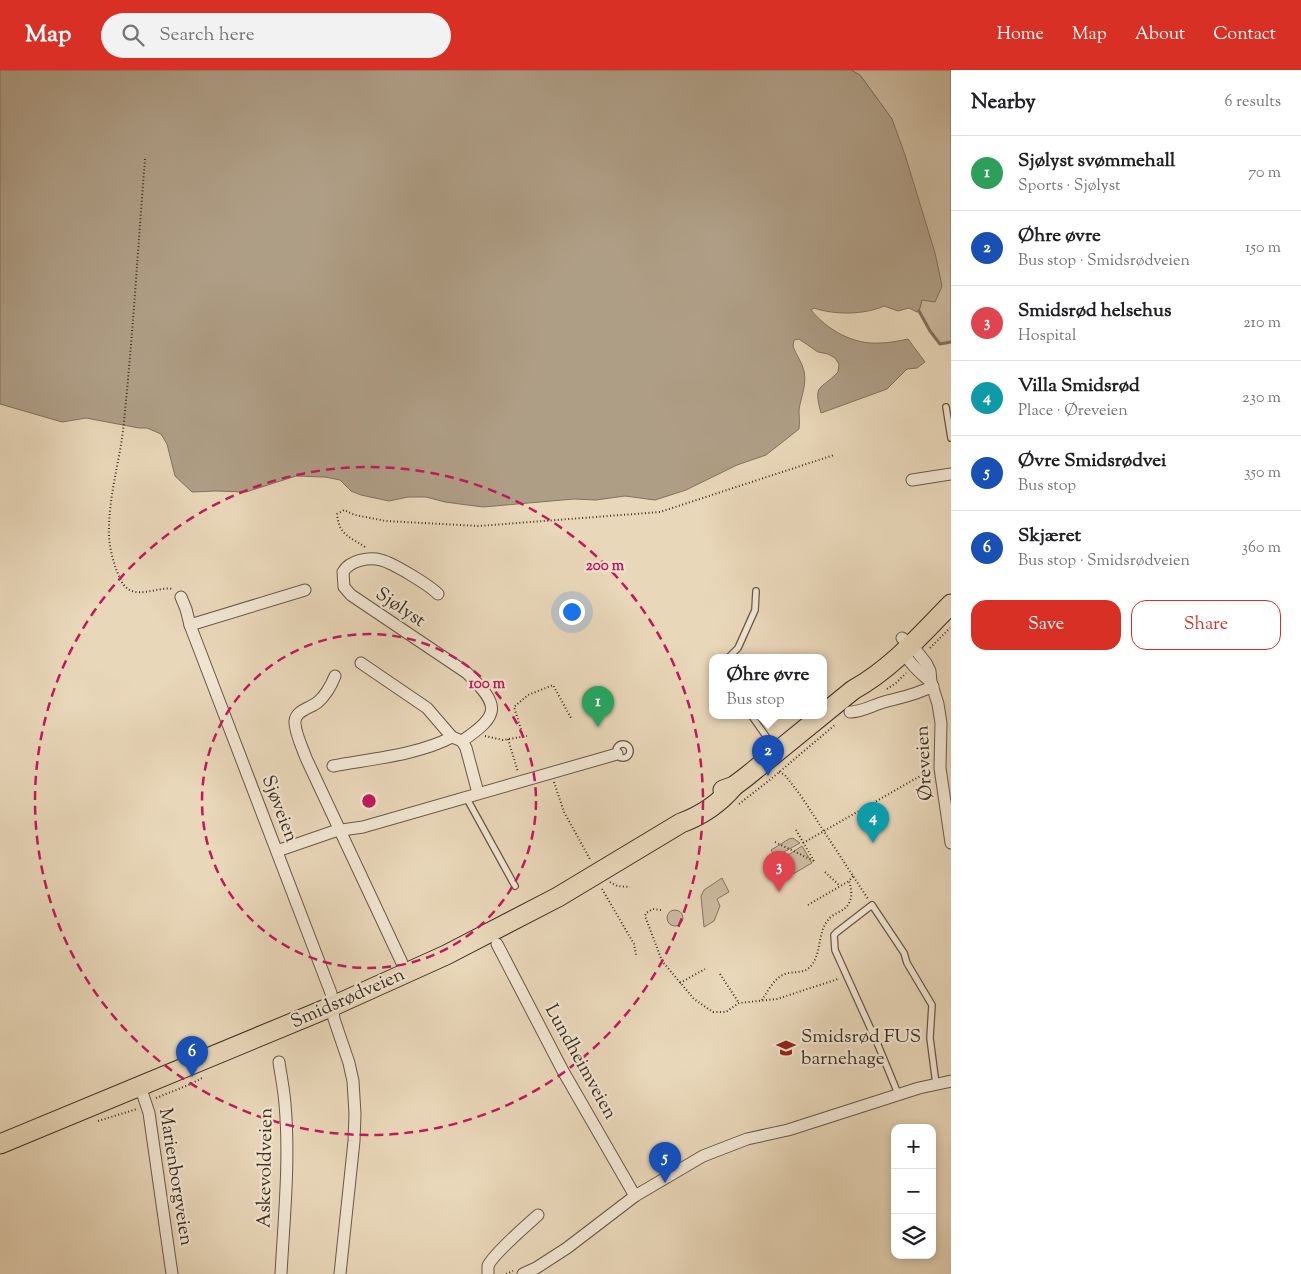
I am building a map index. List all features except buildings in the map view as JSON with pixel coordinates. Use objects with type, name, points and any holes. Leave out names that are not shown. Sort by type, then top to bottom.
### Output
[{"type":"main road","name":"Smidsrødveien","points":[[911,647],[951,590]]},
{"type":"main road","name":"Smidsrødveien","points":[[827,709],[853,690],[866,673],[911,647],[951,604]]},
{"type":"main road","name":"Smidsrødveien","points":[[0,1144],[333,1006],[460,948],[535,910],[603,881],[681,823],[699,816],[722,800],[734,786],[778,752],[813,719]]},
{"type":"street","points":[[912,480],[951,474]]},
{"type":"street","name":"Sjølyst","points":[[333,766],[405,752],[457,739],[477,731],[489,719],[492,711],[483,689],[467,673],[361,603],[344,586],[343,572],[351,564],[374,559],[383,560],[431,587],[438,594]]},
{"type":"street","points":[[190,625],[305,590]]},
{"type":"street","name":"Sjøveien","points":[[181,597],[190,625],[331,993],[334,1019],[353,1082],[354,1141],[340,1274]]},
{"type":"street","points":[[850,712],[865,710],[884,702],[908,697],[932,684],[917,669],[911,647]]},
{"type":"street","points":[[361,663],[427,708],[466,748],[478,793]]},
{"type":"street","points":[[335,676],[332,685],[320,700],[300,712],[295,720],[306,758],[339,830]]},
{"type":"street","name":"Øreveien","points":[[932,684],[941,722],[940,768],[951,843]]},
{"type":"street","points":[[277,851],[339,830],[363,827],[617,754]]},
{"type":"street","name":"Smidsrødveien","points":[[339,830],[402,964]]},
{"type":"street","name":"Lundheimveien","points":[[497,944],[564,1071],[635,1196]]},
{"type":"street","name":"Askevoldveien","points":[[279,1062],[285,1102],[287,1141],[281,1274]]},
{"type":"street","points":[[523,1274],[567,1248],[635,1196],[702,1156],[746,1139],[788,1130],[951,1081]]},
{"type":"street","name":"Marienborgveien","points":[[140,1086],[149,1113],[172,1274]]},
{"type":"street","points":[[488,1274],[488,1265],[538,1215]]},
{"type":"lane","points":[[946,407],[951,438]]},
{"type":"lane","points":[[732,654],[738,648],[755,610],[756,591]]},
{"type":"lane","points":[[754,719],[778,752]]},
{"type":"lane","points":[[466,797],[515,886]]},
{"type":"lane","points":[[899,1096],[835,950],[834,935],[872,905],[904,953],[907,963],[932,1005],[930,1038],[936,1084]]},
{"type":"path","points":[[145,159],[124,422],[118,466],[110,499],[108,532],[115,566],[124,586],[135,593],[164,587],[175,590],[181,597]]},
{"type":"path","points":[[374,559],[365,546],[348,537],[343,532],[338,519],[340,511],[344,510],[368,518],[407,524],[479,526],[660,512],[834,455]]},
{"type":"path","points":[[911,647],[942,637],[951,626]]},
{"type":"path","points":[[477,731],[488,738],[508,739],[525,736],[514,707],[528,695],[553,685],[571,718]]},
{"type":"path","points":[[508,739],[514,759]]},
{"type":"path","points":[[803,843],[927,771],[940,768]]},
{"type":"path","points":[[779,772],[785,775],[790,782],[872,905]]},
{"type":"path","points":[[551,773],[564,812],[586,854],[603,881],[634,944],[636,955]]},
{"type":"path","points":[[775,842],[814,862],[796,830]]},
{"type":"path","points":[[825,872],[840,886]]},
{"type":"path","points":[[808,905],[849,881],[853,876]]},
{"type":"path","points":[[603,881],[616,886],[630,887]]},
{"type":"path","points":[[762,1000],[777,978],[786,974],[804,971],[811,966],[828,920],[849,905],[852,896],[849,881]]},
{"type":"path","points":[[661,910],[653,909],[646,912],[645,916],[662,960],[694,999],[712,1012],[726,1012],[738,1003],[777,999],[846,976]]},
{"type":"path","points":[[680,983],[705,969]]},
{"type":"path","points":[[720,974],[738,1003]]},
{"type":"shaded area","points":[[0,70],[851,70],[860,75],[892,119],[935,253],[942,286],[935,302],[922,300],[917,312],[909,308],[898,311],[884,306],[867,311],[849,313],[831,312],[814,308],[811,310],[833,330],[861,342],[887,343],[908,339],[925,362],[917,368],[907,369],[887,389],[821,413],[818,392],[838,372],[839,364],[835,358],[828,354],[818,352],[799,339],[794,340],[793,346],[805,376],[799,410],[799,429],[766,455],[737,465],[686,490],[655,500],[625,496],[596,500],[574,499],[483,507],[445,502],[426,497],[408,497],[389,501],[351,491],[340,480],[325,477],[296,476],[246,492],[192,492],[175,476],[167,444],[161,434],[147,428],[86,418],[62,422],[0,404]]},
{"type":"shaded area","points":[[851,70],[951,70],[951,342],[940,344],[919,311],[922,300],[892,119],[860,75]]},
{"type":"shaded area","points":[[793,838],[800,843],[775,857],[771,850]]},
{"type":"shaded area","points":[[802,846],[812,863],[793,874],[785,861],[785,857]]},
{"type":"shaded area","points":[[722,878],[729,892],[717,899],[720,906],[714,921],[704,927],[701,896],[704,890]]},
{"type":"shaded area","points":[[672,910],[678,910],[683,915],[681,924],[672,926],[667,921],[667,915]]},
{"type":"waterway","points":[[919,311],[940,344],[951,342]]},
{"type":"place","name":"Sjølyst svømmehall","points":[[598,727]]},
{"type":"place","name":"Øhre øvre","points":[[768,776]]},
{"type":"place","name":"Villa Smidsrød","points":[[873,843]]},
{"type":"place","name":"Smidsrød helsehus","points":[[779,892]]},
{"type":"place","name":"Smidsrød FUS barnehage","points":[[786,1048]]},
{"type":"place","name":"Skjæret","points":[[192,1077]]},
{"type":"place","name":"Øvre Smidsrødvei","points":[[665,1183]]}]
